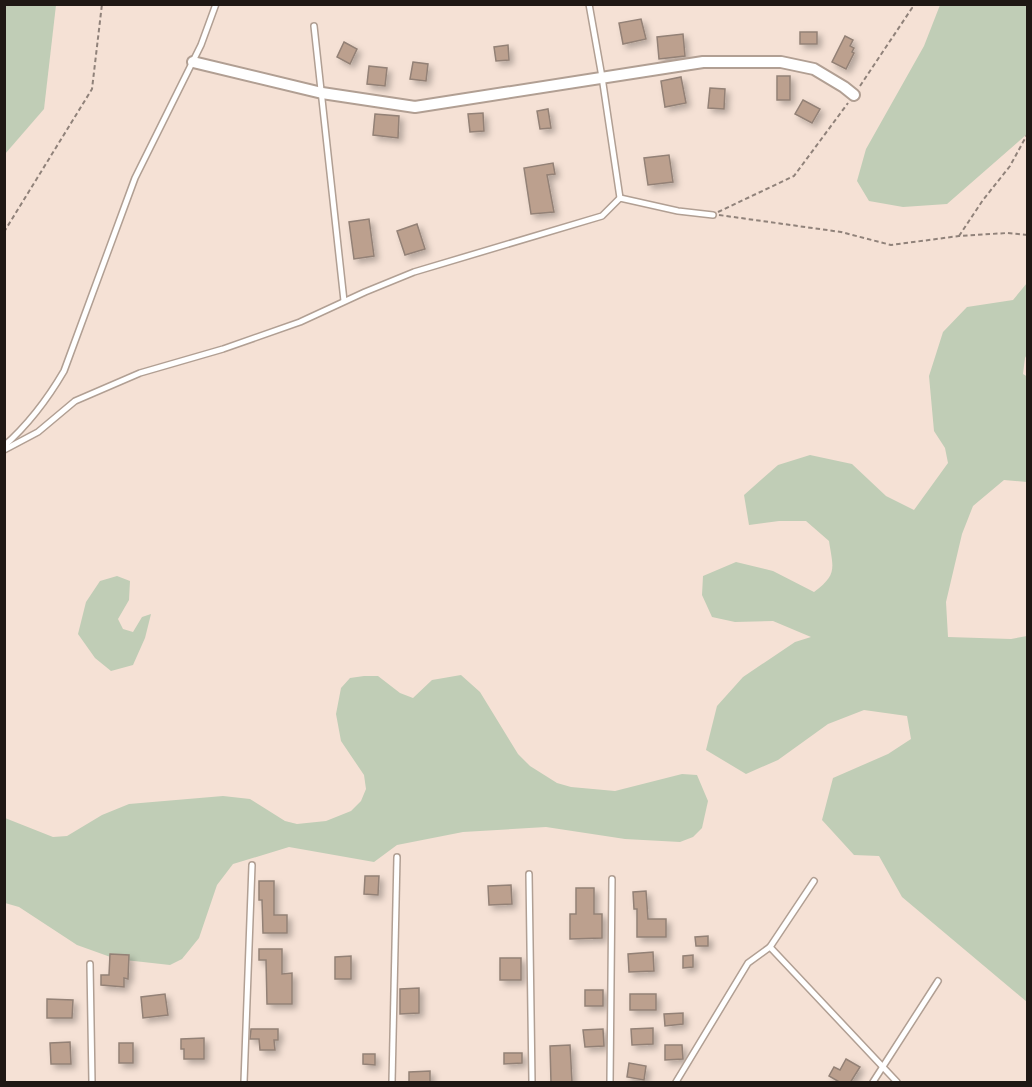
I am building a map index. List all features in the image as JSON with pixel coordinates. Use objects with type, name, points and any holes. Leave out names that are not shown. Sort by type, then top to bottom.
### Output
[{"type":"street","points":[[193,62],[322,93],[415,106],[703,62],[781,62],[814,69],[854,95]]},
{"type":"lane","points":[[4,448],[23,430],[47,400],[64,371],[135,178],[201,45],[216,4]]},
{"type":"lane","points":[[589,4],[620,198]]},
{"type":"lane","points":[[315,26],[344,301]]},
{"type":"lane","points":[[4,448],[38,432],[75,401],[140,373],[223,349],[300,322],[414,272],[602,216],[620,198]]},
{"type":"lane","points":[[620,198],[678,211],[713,215]]},
{"type":"lane","points":[[392,1083],[397,857]]},
{"type":"lane","points":[[244,1083],[252,865]]},
{"type":"lane","points":[[529,874],[532,1083]]},
{"type":"lane","points":[[610,1083],[612,879]]},
{"type":"lane","points":[[676,1083],[748,963],[770,947],[814,880]]},
{"type":"lane","points":[[770,947],[897,1083]]},
{"type":"lane","points":[[90,964],[92,1083]]},
{"type":"lane","points":[[873,1083],[938,981]]},
{"type":"path","points":[[4,232],[92,89],[102,4]]},
{"type":"path","points":[[713,215],[794,176],[854,95],[912,8],[911,4]]},
{"type":"path","points":[[959,236],[983,200],[1010,166],[1028,133]]},
{"type":"path","points":[[713,215],[841,232],[891,244],[959,236],[1007,233],[1028,235]]},
{"type":"green space","points":[[5,4],[56,5],[44,109],[5,154]]},
{"type":"green space","points":[[940,5],[1027,5],[1027,134],[947,204],[903,207],[869,201],[857,181],[866,149],[924,46]]},
{"type":"green space","points":[[1027,283],[1028,352],[1023,374],[1028,377],[1027,482],[1004,480],[973,506],[962,534],[946,602],[948,637],[1011,639],[1027,636],[1027,1002],[902,897],[879,856],[854,855],[822,820],[833,778],[888,754],[911,739],[907,716],[864,710],[828,724],[778,760],[746,774],[706,750],[717,706],[743,677],[795,642],[811,637],[773,621],[735,622],[712,617],[702,595],[703,576],[736,562],[773,571],[814,592],[830,575],[832,564],[829,541],[806,521],[779,521],[749,525],[744,495],[778,465],[810,455],[852,464],[886,496],[914,510],[948,463],[945,448],[934,431],[929,376],[943,332],[967,307],[1013,300]]},
{"type":"green space","points":[[117,576],[130,581],[129,600],[118,619],[123,629],[133,632],[142,617],[151,614],[145,638],[133,665],[111,671],[95,658],[78,634],[86,602],[100,581]]},
{"type":"green space","points":[[461,675],[480,692],[518,754],[530,766],[557,783],[571,787],[615,791],[682,774],[697,775],[708,801],[702,828],[693,837],[680,842],[625,839],[546,827],[463,832],[397,845],[374,862],[289,847],[233,864],[217,885],[199,938],[182,959],[170,965],[116,959],[77,945],[19,907],[5,903],[5,818],[53,837],[67,836],[102,815],[129,804],[223,796],[250,799],[285,821],[297,824],[326,821],[351,811],[361,801],[366,789],[364,775],[341,741],[336,714],[341,688],[350,678],[378,676],[400,693],[413,698],[432,680]]},
{"type":"building","points":[[641,19],[646,39],[623,44],[619,23]]},
{"type":"building","points":[[800,32],[817,32],[817,44],[800,44]]},
{"type":"building","points":[[683,34],[685,56],[659,59],[657,37]]},
{"type":"building","points":[[845,36],[853,40],[850,46],[854,48],[846,69],[832,62]]},
{"type":"building","points":[[344,42],[357,49],[350,64],[337,57]]},
{"type":"building","points":[[508,45],[509,60],[496,61],[494,47]]},
{"type":"building","points":[[413,62],[428,64],[426,81],[410,79]]},
{"type":"building","points":[[369,66],[387,68],[385,86],[367,84]]},
{"type":"building","points":[[777,76],[790,76],[790,100],[777,100]]},
{"type":"building","points":[[681,77],[686,103],[665,107],[661,81]]},
{"type":"building","points":[[710,88],[725,89],[724,109],[708,108]]},
{"type":"building","points":[[803,100],[820,109],[812,123],[795,114]]},
{"type":"building","points":[[548,109],[551,128],[540,129],[537,111]]},
{"type":"building","points":[[483,113],[484,131],[470,132],[468,114]]},
{"type":"building","points":[[375,114],[399,116],[398,138],[373,135]]},
{"type":"building","points":[[669,155],[673,182],[648,185],[644,158]]},
{"type":"building","points":[[553,163],[555,174],[547,175],[554,212],[531,214],[524,168]]},
{"type":"building","points":[[369,219],[374,256],[354,259],[349,222]]},
{"type":"building","points":[[417,224],[425,249],[405,255],[397,231]]},
{"type":"building","points":[[365,876],[379,876],[378,895],[364,894]]},
{"type":"building","points":[[259,881],[274,881],[274,915],[287,915],[287,933],[263,933]]},
{"type":"building","points":[[511,885],[512,904],[489,905],[488,886]]},
{"type":"building","points":[[576,888],[594,888],[594,914],[602,914],[602,938],[570,939],[570,914],[576,914]]},
{"type":"building","points":[[646,891],[648,919],[666,919],[666,937],[637,937],[637,909],[634,909],[633,892]]},
{"type":"building","points":[[708,936],[708,946],[696,946],[695,937]]},
{"type":"building","points":[[259,949],[282,949],[282,974],[292,973],[292,1004],[267,1004],[266,960],[259,960]]},
{"type":"building","points":[[653,952],[654,971],[629,972],[628,954]]},
{"type":"building","points":[[110,954],[129,955],[128,979],[124,978],[124,987],[101,985],[101,975],[109,975]]},
{"type":"building","points":[[693,955],[693,967],[683,968],[683,956]]},
{"type":"building","points":[[351,956],[351,979],[335,979],[335,957]]},
{"type":"building","points":[[500,958],[521,958],[521,980],[500,980]]},
{"type":"building","points":[[419,988],[419,1013],[400,1014],[400,989]]},
{"type":"building","points":[[585,990],[603,990],[603,1006],[585,1006]]},
{"type":"building","points":[[165,994],[168,1015],[143,1018],[141,997]]},
{"type":"building","points":[[630,994],[656,994],[656,1010],[630,1010]]},
{"type":"building","points":[[47,999],[73,1000],[72,1018],[47,1018]]},
{"type":"building","points":[[683,1013],[683,1024],[665,1026],[664,1014]]},
{"type":"building","points":[[653,1028],[653,1044],[632,1045],[631,1029]]},
{"type":"building","points":[[251,1029],[278,1029],[278,1040],[274,1040],[275,1050],[260,1050],[259,1039],[250,1039]]},
{"type":"building","points":[[603,1029],[604,1046],[585,1047],[583,1030]]},
{"type":"building","points":[[204,1038],[204,1059],[184,1059],[181,1039]]},
{"type":"building","points":[[70,1042],[71,1064],[51,1064],[50,1043]]},
{"type":"building","points":[[119,1043],[133,1043],[133,1063],[119,1063]]},
{"type":"building","points":[[570,1045],[572,1082],[551,1083],[550,1046]]},
{"type":"building","points":[[665,1045],[682,1045],[683,1059],[665,1060]]},
{"type":"building","points":[[504,1053],[522,1053],[522,1063],[504,1064]]},
{"type":"building","points":[[363,1054],[375,1054],[375,1065],[363,1064]]},
{"type":"building","points":[[846,1059],[860,1067],[850,1083],[841,1083],[829,1076],[834,1067],[840,1070]]},
{"type":"building","points":[[629,1063],[646,1066],[644,1080],[627,1077]]},
{"type":"building","points":[[430,1071],[430,1083],[409,1083],[409,1072]]}]
